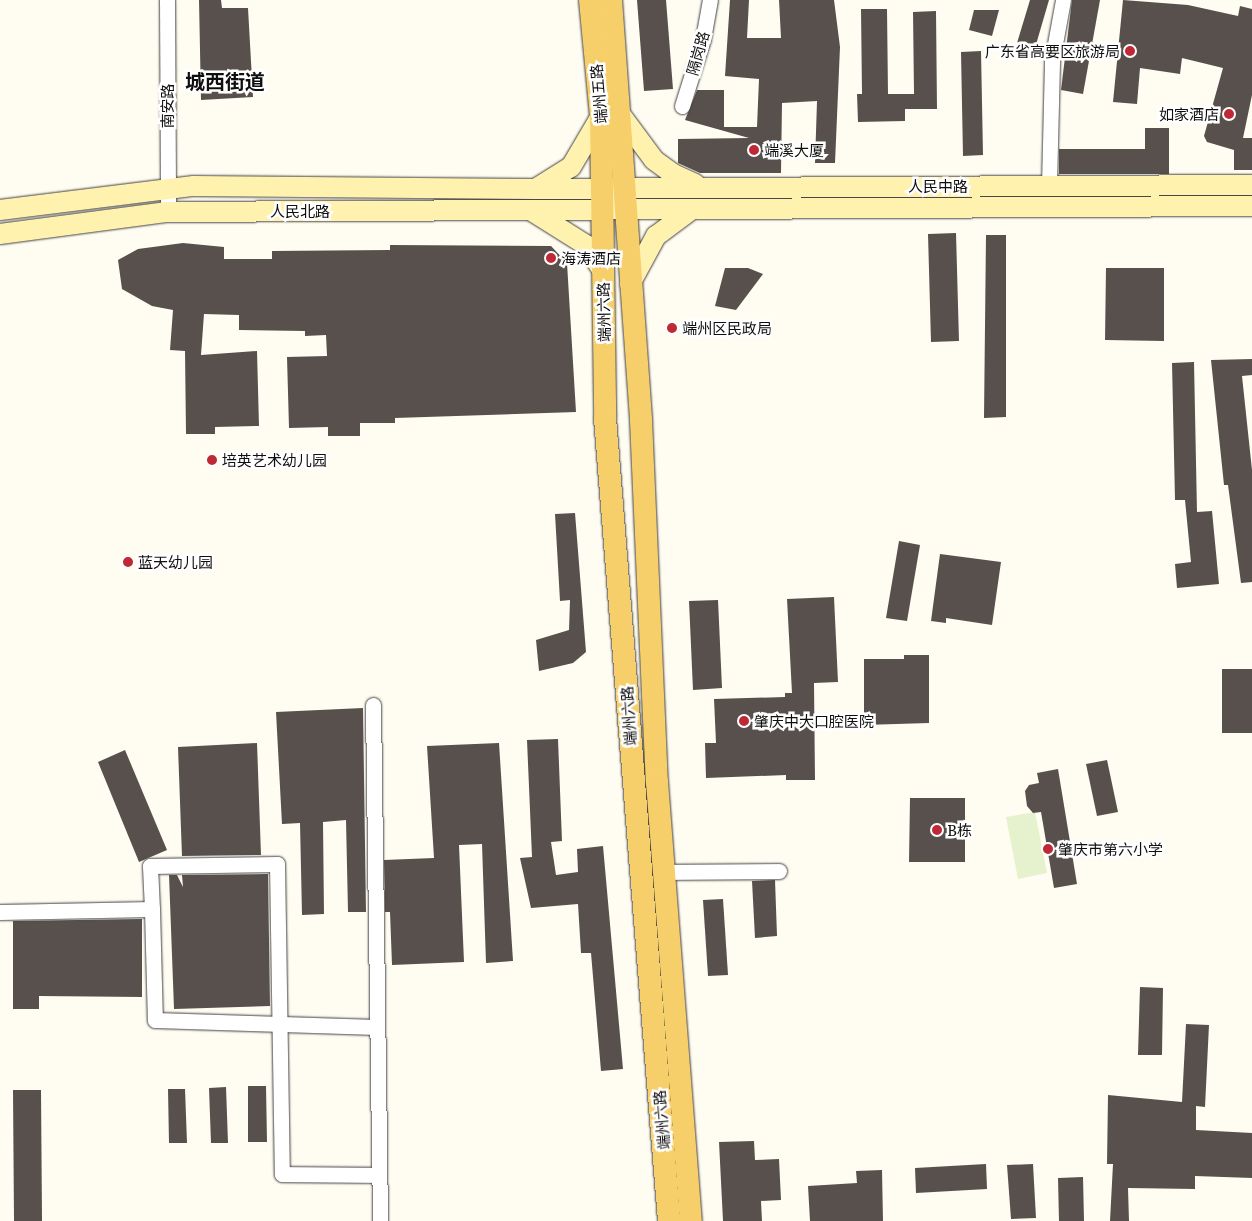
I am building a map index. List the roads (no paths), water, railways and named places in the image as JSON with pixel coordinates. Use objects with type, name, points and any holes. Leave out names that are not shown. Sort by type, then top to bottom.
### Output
[{"type":"main road","name":"端州五路","points":[[590,0],[624,188],[626,210]]},
{"type":"main road","name":"端州五路","points":[[602,199],[611,115],[611,0]]},
{"type":"main road","points":[[551,210],[543,189],[570,167],[611,115],[654,160],[672,174],[702,186]]},
{"type":"main road","name":"人民中路","points":[[602,199],[624,188],[702,186],[1252,185]]},
{"type":"main road","name":"人民北路","points":[[0,210],[167,188],[543,189],[602,199]]},
{"type":"main road","name":"人民北路","points":[[0,234],[168,212],[551,210],[602,199]]},
{"type":"main road","name":"人民中路","points":[[602,199],[626,210],[1252,206]]},
{"type":"main road","name":"端州六路","points":[[602,199],[602,270],[611,499],[669,1220]]},
{"type":"main road","points":[[530,210],[586,245],[602,270]]},
{"type":"main road","name":"端州六路","points":[[626,210],[664,872],[691,1221]]},
{"type":"main road","points":[[630,284],[656,236],[691,210]]},
{"type":"street","name":"南安路","points":[[167,0],[168,212]]},
{"type":"street","name":"隔岗路","points":[[682,106],[703,39],[710,0]]},
{"type":"street","points":[[1049,185],[1052,60],[1063,0]]},
{"type":"street","points":[[373,705],[380,1221]]},
{"type":"street","points":[[377,1028],[282,1023],[155,1020],[150,866],[277,864],[282,1023],[282,1174],[379,1174]]},
{"type":"street","points":[[664,872],[778,871]]},
{"type":"street","points":[[0,912],[152,909]]},
{"type":"place","name":"广东省高要区旅游局","points":[[1130,51]]},
{"type":"place","name":"如家酒店","points":[[1229,114]]},
{"type":"place","name":"端溪大厦","points":[[754,150]]},
{"type":"place","name":"海涛酒店","points":[[551,258]]},
{"type":"place","name":"端州区民政局","points":[[672,328]]},
{"type":"place","name":"培英艺术幼儿园","points":[[212,460]]},
{"type":"place","name":"蓝天幼儿园","points":[[128,562]]},
{"type":"place","name":"肇庆中大口腔医院","points":[[744,721]]},
{"type":"place","name":"B栋","points":[[937,830]]},
{"type":"place","name":"肇庆市第六小学","points":[[1048,849]]},
{"type":"district","name":"城西街道","points":[[225,80]]}]
